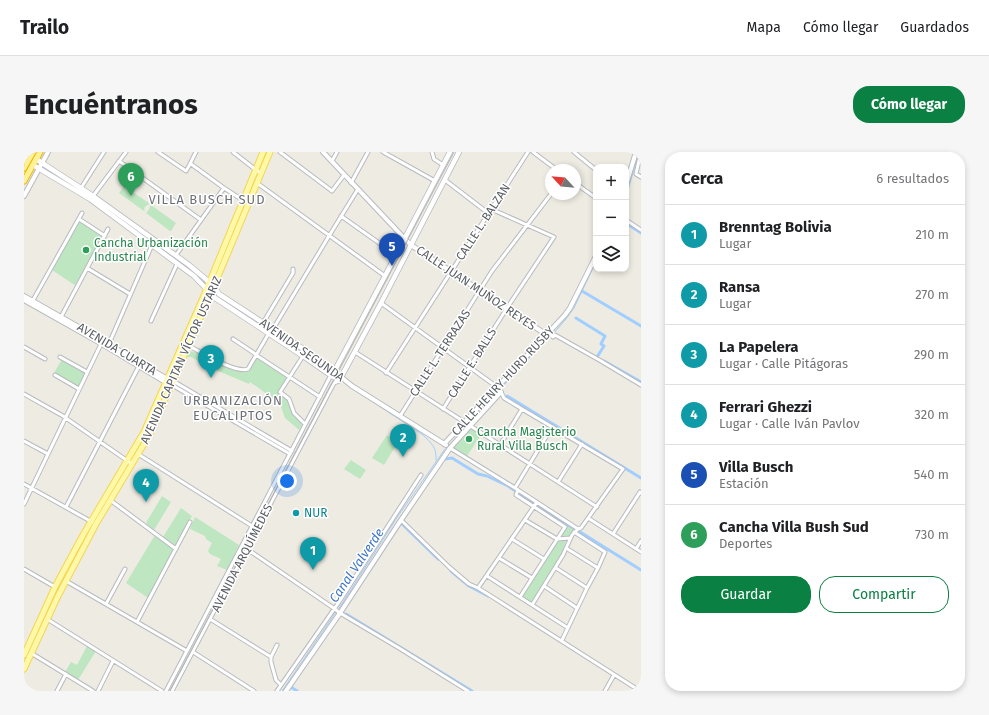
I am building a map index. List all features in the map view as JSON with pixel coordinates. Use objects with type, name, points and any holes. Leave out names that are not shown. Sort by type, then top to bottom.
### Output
[{"type":"highway","points":[[28,162],[36,159],[40,152]]},
{"type":"highway","points":[[24,168],[32,154]]},
{"type":"highway","points":[[24,181],[28,162]]},
{"type":"main road","points":[[25,152],[32,154]]},
{"type":"main road","name":"AVENIDA CAPITAN VÍCTOR USTARIZ","points":[[205,299],[211,293],[214,286],[214,278],[243,200],[264,152]]},
{"type":"main road","name":"AVENIDA CAPITAN VÍCTOR USTARIZ","points":[[24,655],[41,626],[47,619],[96,524],[150,434],[205,299],[206,288],[209,282],[214,278],[249,203],[270,152]]},
{"type":"main road","name":"AVENIDA ARQUÍMEDES","points":[[333,373],[450,152]]},
{"type":"main road","name":"AVENIDA ARQUÍMEDES","points":[[340,379],[459,152]]},
{"type":"main road","name":"AVENIDA SEGUNDA","points":[[36,159],[93,196],[176,256],[214,286],[219,294],[263,323],[271,332],[303,356],[333,373]]},
{"type":"main road","name":"AVENIDA SEGUNDA","points":[[28,162],[90,199],[194,276],[215,298],[311,354],[340,379]]},
{"type":"main road","name":"AVENIDA CAPITAN VÍCTOR USTARIZ","points":[[24,669],[32,652],[55,587],[91,521],[144,432],[166,381],[186,344]]},
{"type":"street","points":[[24,196],[48,152]]},
{"type":"street","points":[[81,188],[104,152]]},
{"type":"street","points":[[93,196],[126,152]]},
{"type":"street","points":[[158,152],[186,171],[196,152]]},
{"type":"street","points":[[233,152],[262,173]]},
{"type":"street","points":[[280,152],[332,191],[344,175]]},
{"type":"street","name":"CALLE JUAN MUÑOZ REYES","points":[[323,152],[404,239],[480,291],[548,334]]},
{"type":"street","points":[[332,161],[337,152]]},
{"type":"street","points":[[351,183],[368,152]]},
{"type":"street","points":[[383,152],[435,181]]},
{"type":"street","points":[[432,152],[434,159],[443,165]]},
{"type":"street","name":"CALLE L. BALZAN","points":[[386,373],[528,152]]},
{"type":"street","points":[[533,152],[549,164]]},
{"type":"street","points":[[574,152],[593,168]]},
{"type":"street","points":[[639,153],[636,174],[641,177]]},
{"type":"street","points":[[629,178],[639,153]]},
{"type":"street","points":[[119,161],[201,220]]},
{"type":"street","points":[[191,164],[224,188],[249,203]]},
{"type":"street","points":[[445,180],[488,213]]},
{"type":"street","points":[[257,182],[385,276]]},
{"type":"street","points":[[581,187],[593,196]]},
{"type":"street","points":[[176,256],[224,188]]},
{"type":"street","points":[[186,344],[212,359],[231,367],[241,370],[248,369],[358,190]]},
{"type":"street","name":"CALLE L. TERRAZAS","points":[[400,416],[492,271],[546,200]]},
{"type":"street","points":[[491,209],[527,225]]},
{"type":"street","points":[[32,302],[82,213]]},
{"type":"street","points":[[341,216],[396,255]]},
{"type":"street","points":[[79,219],[105,236]]},
{"type":"street","points":[[629,222],[641,230]]},
{"type":"street","name":"CALLE E. BALLS","points":[[443,409],[554,237],[527,225]]},
{"type":"street","points":[[61,317],[108,229]]},
{"type":"street","points":[[108,346],[152,245]]},
{"type":"street","name":"CALLE HENRY HURD RUSBY","points":[[444,444],[565,315],[593,262]]},
{"type":"street","points":[[151,321],[177,264]]},
{"type":"street","points":[[87,268],[130,294]]},
{"type":"street","points":[[263,323],[293,273],[293,270]]},
{"type":"street","name":"AVENIDA CUARTA","points":[[24,296],[102,342]]},
{"type":"street","name":"AVENIDA CUARTA","points":[[24,300],[32,302],[61,317],[139,366],[172,383],[291,453]]},
{"type":"street","points":[[381,303],[497,387],[504,398],[624,469],[581,528],[574,532],[563,556],[532,605]]},
{"type":"street","points":[[548,334],[601,360],[641,385]]},
{"type":"street","points":[[233,339],[320,397]]},
{"type":"street","points":[[24,504],[102,342]]},
{"type":"street","points":[[24,346],[45,359]]},
{"type":"street","name":"AVENIDA CUARTA","points":[[108,346],[166,381]]},
{"type":"street","points":[[355,352],[415,392],[597,507]]},
{"type":"street","points":[[303,356],[280,392],[289,399],[294,413],[305,424]]},
{"type":"street","points":[[60,357],[88,372]]},
{"type":"street","points":[[66,507],[139,366]]},
{"type":"street","name":"AVENIDA ARQUÍMEDES","points":[[166,691],[333,373]]},
{"type":"street","points":[[55,375],[80,389]]},
{"type":"street","name":"AVENIDA ARQUÍMEDES","points":[[172,691],[334,383],[340,379]]},
{"type":"street","name":"AVENIDA SEGUNDA","points":[[340,379],[517,489],[578,529]]},
{"type":"street","name":"CALLE HENRY HURD RUSBY","points":[[277,691],[337,611],[450,448],[501,392]]},
{"type":"street","points":[[24,394],[65,418],[132,464]]},
{"type":"street","points":[[500,445],[522,409]]},
{"type":"street","points":[[520,597],[565,527],[516,495],[517,489],[530,464],[552,427]]},
{"type":"street","points":[[24,441],[48,454]]},
{"type":"street","points":[[558,482],[582,444]]},
{"type":"street","points":[[138,454],[252,526]]},
{"type":"street","name":"CALLE HENRY HURD RUSBY","points":[[286,691],[421,475]]},
{"type":"street","points":[[24,484],[96,524]]},
{"type":"street","points":[[613,534],[640,492]]},
{"type":"street","points":[[110,500],[176,549]]},
{"type":"street","points":[[478,588],[537,502]]},
{"type":"street","points":[[588,518],[641,552]]},
{"type":"street","points":[[401,520],[449,567],[469,584],[478,588],[562,640],[640,691]]},
{"type":"street","points":[[525,520],[557,539],[570,538]]},
{"type":"street","points":[[137,622],[190,522]]},
{"type":"street","points":[[562,640],[605,552],[574,532]]},
{"type":"street","points":[[512,539],[544,559]]},
{"type":"street","points":[[636,549],[641,541]]},
{"type":"street","points":[[247,548],[337,611],[468,691]]},
{"type":"street","points":[[566,548],[598,568]]},
{"type":"street","points":[[499,558],[532,578]]},
{"type":"street","points":[[556,568],[587,588]]},
{"type":"street","points":[[24,569],[55,587]]},
{"type":"street","points":[[106,604],[125,569]]},
{"type":"street","points":[[487,576],[568,628]]},
{"type":"street","points":[[66,581],[187,651]]},
{"type":"street","points":[[544,586],[577,608]]},
{"type":"street","points":[[47,619],[162,691]]},
{"type":"street","points":[[210,619],[271,657]]},
{"type":"street","points":[[277,645],[271,657],[271,662],[276,680],[281,685]]},
{"type":"street","points":[[32,652],[93,691]]},
{"type":"street","points":[[193,652],[254,691]]},
{"type":"street","points":[[98,691],[113,661]]},
{"type":"street","points":[[57,691],[66,674]]},
{"type":"street","points":[[605,691],[614,675]]},
{"type":"green space","points":[[124,186],[150,204],[144,208],[144,211],[119,193]]},
{"type":"green space","points":[[151,205],[176,223],[171,231],[146,213]]},
{"type":"green space","points":[[79,222],[101,235],[102,239],[76,286],[52,270]]},
{"type":"green space","points":[[189,351],[198,353],[209,359],[242,371],[249,369],[257,358],[286,377],[287,378],[278,392],[288,400],[294,415],[303,423],[299,430],[285,418],[280,404],[267,394],[250,382],[249,384],[209,367],[191,357],[187,357]]},
{"type":"green space","points":[[62,359],[85,373],[79,387],[54,373]]},
{"type":"green space","points":[[469,429],[481,435],[467,456],[453,447]]},
{"type":"green space","points":[[387,435],[398,442],[384,465],[372,458]]},
{"type":"green space","points":[[351,460],[366,470],[360,479],[344,469]]},
{"type":"green space","points":[[162,496],[171,502],[154,530],[146,523]]},
{"type":"green space","points":[[181,508],[192,516],[176,545],[174,545],[163,537]]},
{"type":"green space","points":[[195,517],[239,545],[227,570],[217,566],[221,559],[210,554],[208,551],[212,543],[206,539],[205,536],[190,529]]},
{"type":"green space","points":[[90,525],[93,526],[42,624],[41,622],[56,591]]},
{"type":"green space","points":[[567,525],[574,530],[566,541],[561,555],[532,603],[522,597]]},
{"type":"green space","points":[[155,535],[173,549],[173,551],[148,598],[126,583]]},
{"type":"green space","points":[[87,646],[96,651],[78,680],[65,672],[71,662],[77,665]]},
{"type":"waterway","name":"Canal Valverde","points":[[629,187],[639,152]]},
{"type":"waterway","points":[[42,167],[81,191]]},
{"type":"waterway","points":[[119,218],[189,268],[205,283]]},
{"type":"waterway","points":[[629,225],[641,233]]},
{"type":"waterway","name":"Canal Valverde","points":[[554,333],[574,308],[593,268]]},
{"type":"waterway","points":[[215,291],[220,297],[269,330]]},
{"type":"waterway","points":[[582,291],[641,326]]},
{"type":"waterway","points":[[576,318],[605,336],[601,344],[604,346],[597,357]]},
{"type":"waterway","points":[[274,334],[306,354]]},
{"type":"waterway","name":"Canal Valverde","points":[[502,387],[549,337]]},
{"type":"waterway","points":[[312,358],[318,362]]},
{"type":"waterway","points":[[604,361],[641,382]]},
{"type":"waterway","points":[[352,388],[423,435],[434,448],[436,452],[436,460]]},
{"type":"waterway","points":[[507,396],[641,478]]},
{"type":"waterway","name":"Canal Valverde","points":[[338,610],[398,516],[445,449]]},
{"type":"waterway","points":[[445,459],[452,458],[478,474],[487,476],[508,486],[533,503]]},
{"type":"waterway","points":[[537,505],[573,528]]},
{"type":"waterway","points":[[401,523],[438,559]]},
{"type":"waterway","points":[[580,532],[641,570]]},
{"type":"waterway","points":[[451,571],[469,586],[488,596]]},
{"type":"waterway","name":"Canal Valverde","points":[[282,691],[336,612]]},
{"type":"waterway","points":[[346,614],[472,691]]},
{"type":"waterway","points":[[291,687],[297,691]]},
{"type":"tram line","points":[[170,691],[454,152]]},
{"type":"place","name":"Cancha Villa Bush Sud","points":[[131,196]]},
{"type":"place","name":"Cancha Urbanización Industrial","points":[[86,250]]},
{"type":"place","name":"Villa Busch","points":[[392,266]]},
{"type":"place","name":"La Papelera","points":[[211,378]]},
{"type":"place","name":"Cancha Magisterio Rural Villa Busch","points":[[469,439]]},
{"type":"place","name":"Ransa","points":[[403,457]]},
{"type":"place","name":"Ferrari Ghezzi","points":[[146,502]]},
{"type":"place","name":"NUR","points":[[296,513]]},
{"type":"place","name":"Brenntag Bolivia","points":[[313,570]]},
{"type":"district","name":"VILLA BUSCH SUD","points":[[207,199]]},
{"type":"district","name":"URBANIZACIÓN EUCALIPTOS","points":[[233,408]]}]
